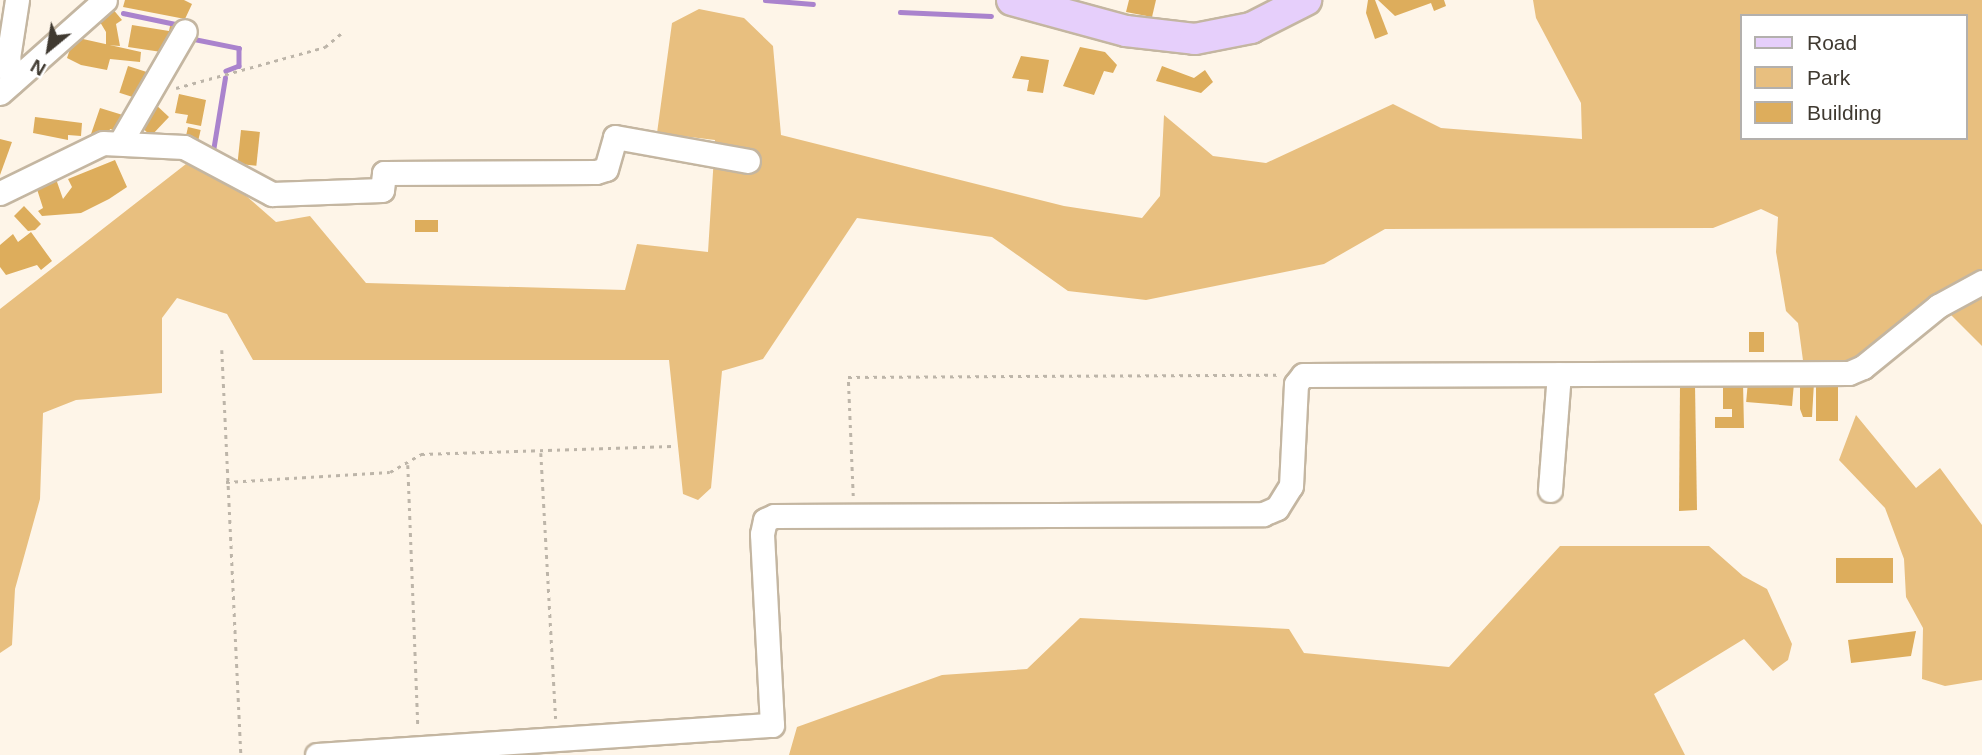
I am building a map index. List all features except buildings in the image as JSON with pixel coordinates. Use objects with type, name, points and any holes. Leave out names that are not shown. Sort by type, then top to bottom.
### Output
[{"type":"main road","points":[[1012,0],[1126,31],[1195,39],[1251,28],[1306,0]]},
{"type":"street","points":[[6,88],[16,0]]},
{"type":"street","points":[[6,88],[105,0]]},
{"type":"street","points":[[120,143],[185,31]]},
{"type":"street","points":[[0,193],[95,146],[120,143],[184,146],[272,194],[382,190],[384,173],[596,172],[606,169],[615,138],[748,162]]},
{"type":"street","points":[[317,755],[772,725],[765,520],[854,514],[1263,514],[1277,508],[1291,486],[1296,384],[1303,374],[1849,373],[1863,367],[1938,306],[1982,282]]},
{"type":"street","points":[[1550,490],[1559,374]]},
{"type":"path","points":[[145,96],[325,47],[343,32]]},
{"type":"path","points":[[222,349],[226,482],[241,755]]},
{"type":"path","points":[[854,514],[848,377],[1303,374]]},
{"type":"path","points":[[226,482],[342,478],[408,465],[421,454],[541,453],[672,446]]},
{"type":"path","points":[[541,453],[558,740]]},
{"type":"path","points":[[408,465],[419,748]]},
{"type":"green space","points":[[1533,0],[1982,0],[1982,277],[1864,362],[1804,368],[1798,323],[1786,311],[1776,252],[1778,217],[1761,209],[1713,228],[1385,229],[1324,264],[1146,300],[1068,291],[992,237],[857,218],[763,359],[722,371],[711,488],[698,500],[683,494],[669,360],[253,360],[227,314],[177,298],[162,318],[162,393],[76,400],[43,413],[40,499],[15,589],[12,645],[0,653],[0,309],[186,164],[236,187],[276,222],[310,216],[366,283],[625,290],[637,244],[708,252],[715,140],[657,133],[672,23],[699,9],[744,18],[773,46],[781,135],[1064,206],[1142,218],[1160,196],[1164,115],[1213,156],[1266,163],[1393,104],[1441,128],[1582,139],[1581,103],[1536,18]]},
{"type":"green space","points":[[1982,287],[1982,346],[1946,310]]},
{"type":"green space","points":[[1856,415],[1916,488],[1940,468],[1982,525],[1982,680],[1945,686],[1922,679],[1923,628],[1906,597],[1904,559],[1885,508],[1839,460]]},
{"type":"green space","points":[[1560,546],[1709,546],[1743,576],[1767,589],[1792,644],[1788,660],[1773,671],[1744,639],[1654,694],[1685,755],[789,755],[797,727],[942,675],[1027,669],[1080,618],[1289,629],[1304,653],[1449,667]]},
{"type":"waterway","points":[[765,0],[813,4]]},
{"type":"waterway","points":[[900,12],[991,16]]},
{"type":"waterway","points":[[123,13],[180,25]]},
{"type":"waterway","points":[[189,38],[239,48],[239,66],[226,71]]},
{"type":"waterway","points":[[213,151],[225,78]]}]
